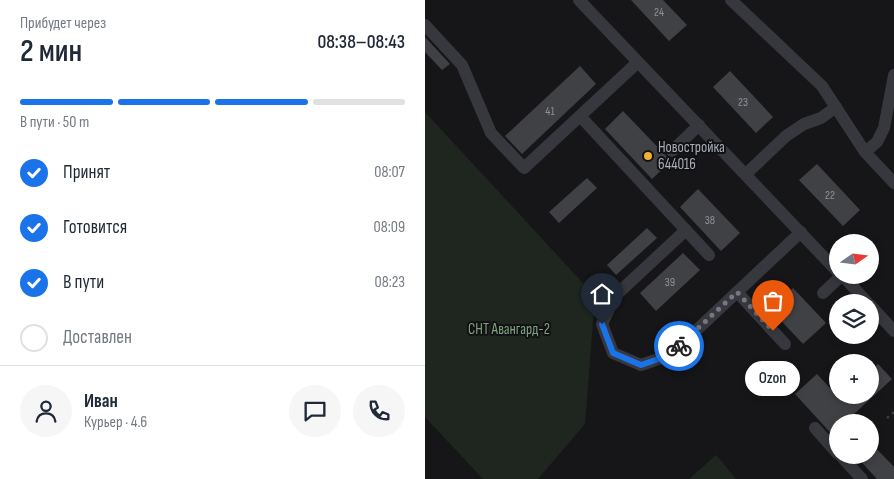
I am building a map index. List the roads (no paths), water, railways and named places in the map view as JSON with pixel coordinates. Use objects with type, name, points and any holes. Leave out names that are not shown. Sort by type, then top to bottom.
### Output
[{"type":"lane","points":[[579,0],[829,262]]},
{"type":"lane","points":[[731,0],[822,86],[865,152],[894,183]]},
{"type":"lane","points":[[425,25],[462,65],[491,133],[523,168],[638,62]]},
{"type":"lane","points":[[865,152],[877,142],[884,128],[894,75]]},
{"type":"lane","points":[[746,174],[786,136],[836,108]]},
{"type":"lane","points":[[580,116],[709,255]]},
{"type":"lane","points":[[672,150],[699,125]]},
{"type":"lane","points":[[686,230],[615,296],[602,324],[613,353],[641,365],[670,355],[801,232]]},
{"type":"lane","points":[[823,292],[832,284]]},
{"type":"lane","points":[[850,284],[860,294]]},
{"type":"lane","points":[[737,292],[785,344]]},
{"type":"lane","points":[[879,315],[894,331]]},
{"type":"lane","points":[[815,428],[829,443]]},
{"type":"lane","points":[[848,464],[861,479]]},
{"type":"place","name":"Новостройка 644016","points":[[648,156]]},
{"type":"place","name":"Ozon","points":[[773,331]]},
{"type":"park label","name":"СНТ Авангард-2","points":[[509,329]]}]
